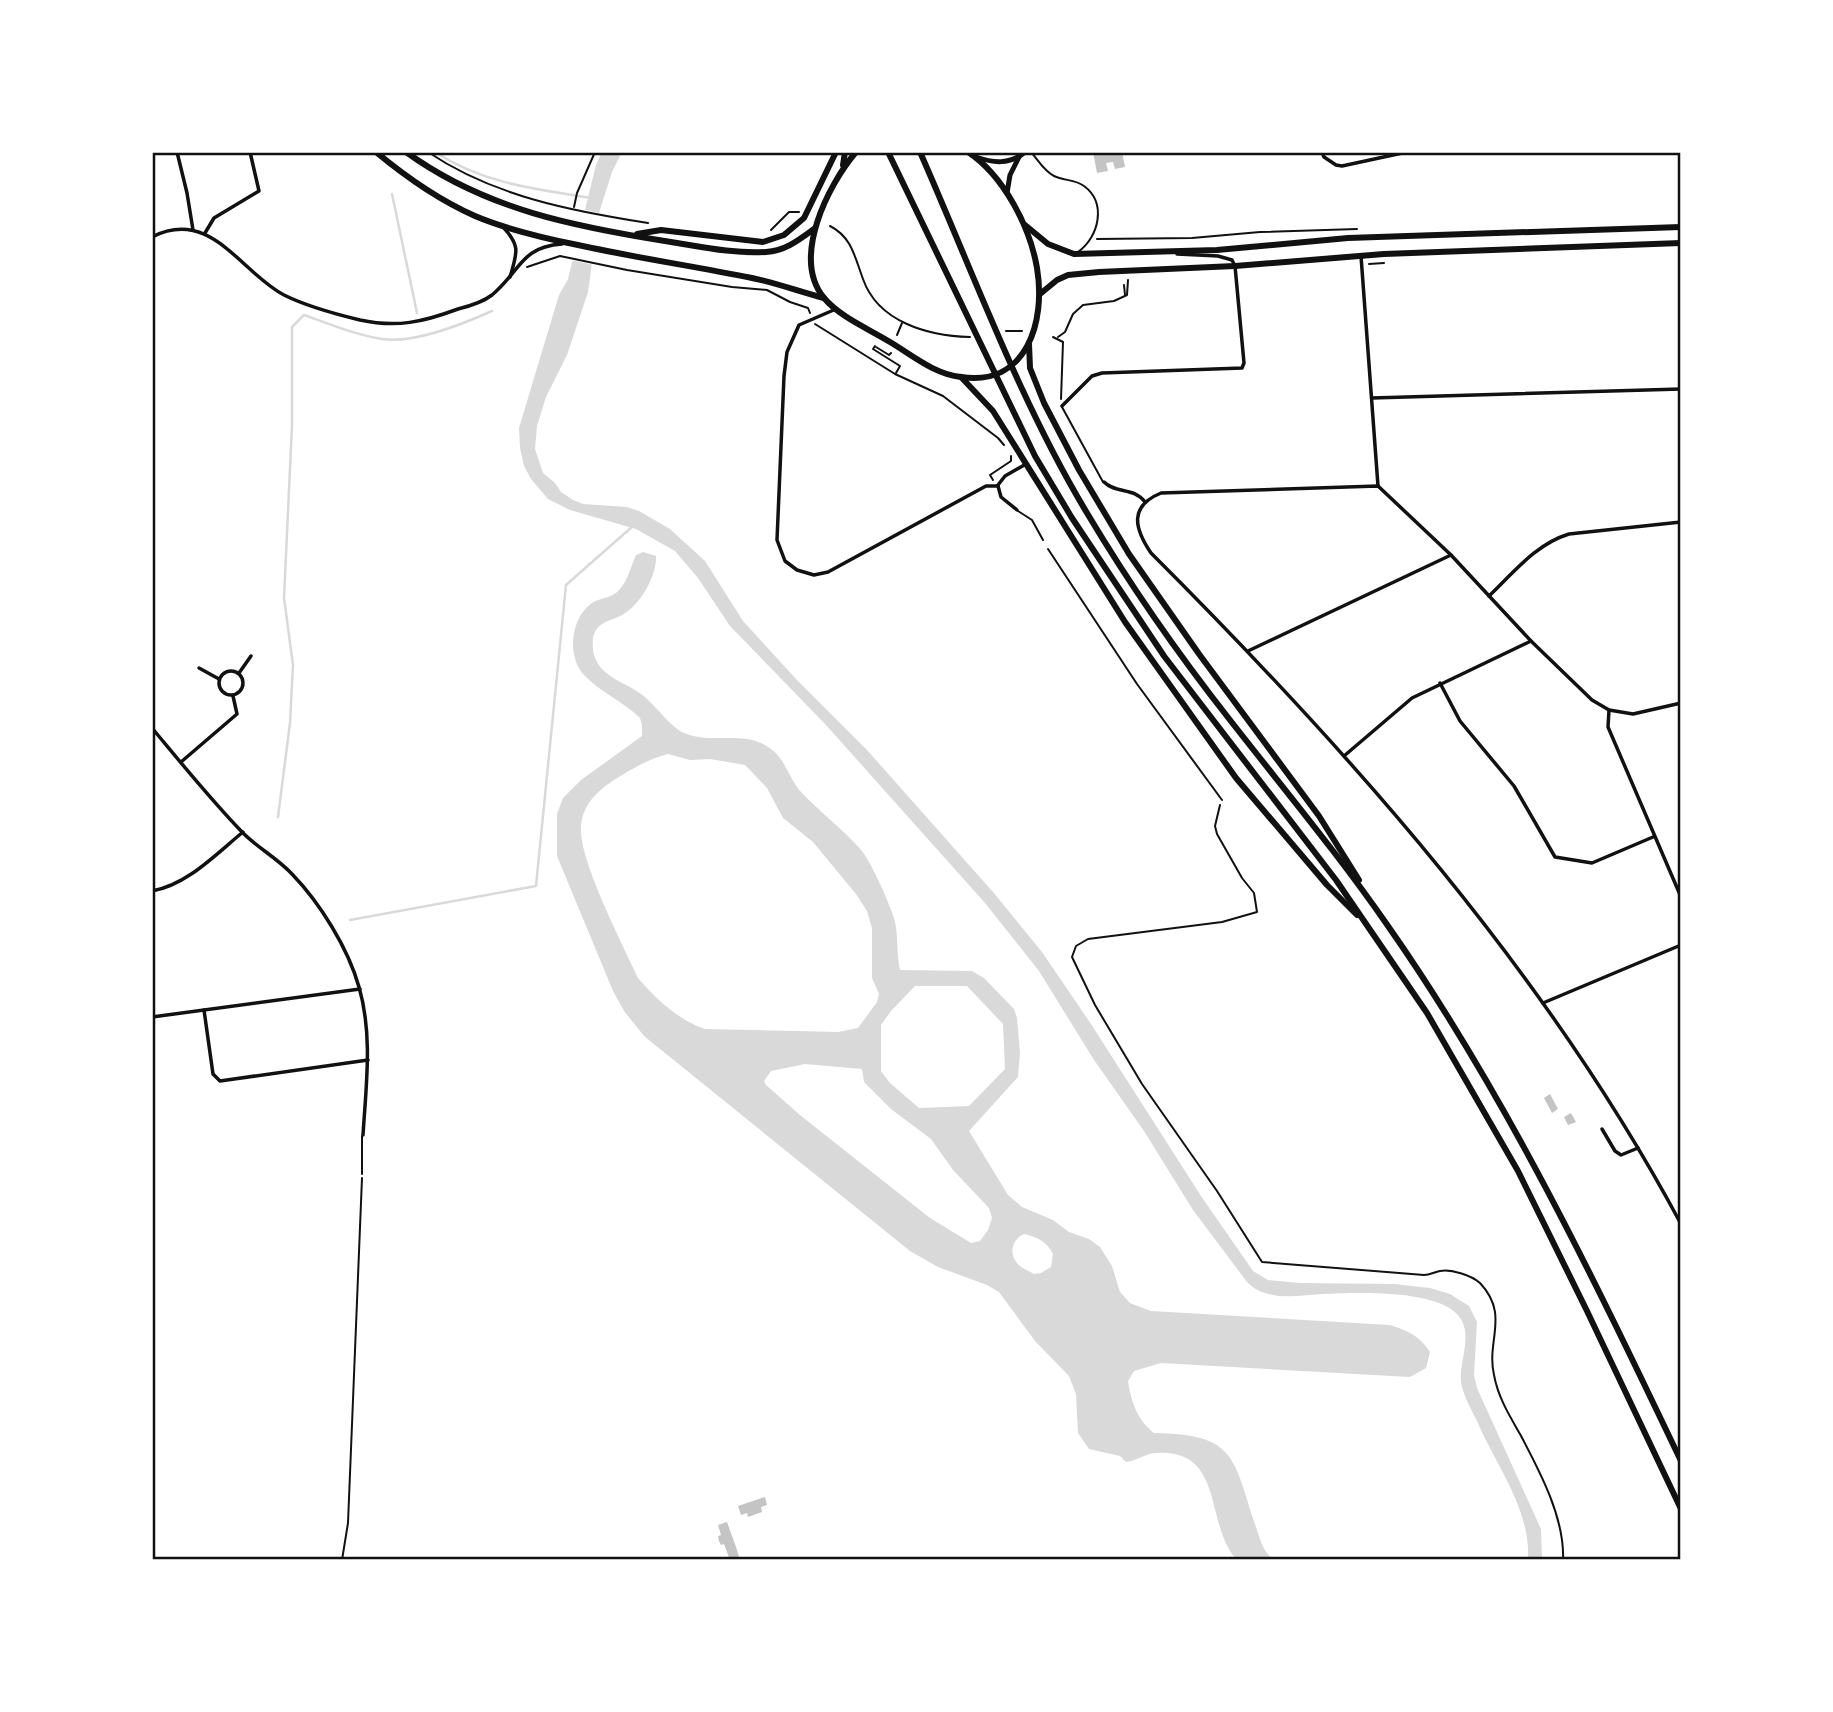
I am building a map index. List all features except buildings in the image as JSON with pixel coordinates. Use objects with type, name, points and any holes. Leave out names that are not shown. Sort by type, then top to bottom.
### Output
[{"type":"highway","points":[[376,152],[403,174],[439,197],[472,215],[503,227],[627,257],[788,286],[824,298]]},
{"type":"highway","points":[[406,152],[442,176],[512,208],[628,235],[710,248],[767,252],[788,247],[814,229]]},
{"type":"highway","points":[[628,235],[661,230],[763,242],[784,236],[804,218],[836,152]]},
{"type":"highway","points":[[843,167],[845,152]]},
{"type":"highway","points":[[856,152],[843,167],[814,229],[811,264],[818,289],[836,309],[935,370],[961,377],[978,378],[1000,373],[1020,359],[1029,344],[1041,293],[1034,254],[1025,225],[1007,195],[968,152]]},
{"type":"highway","points":[[888,152],[1035,456],[1060,498],[1132,610],[1336,880],[1427,1013],[1518,1171],[1681,1509]]},
{"type":"highway","points":[[920,152],[1051,448],[1086,511],[1156,620],[1389,926]]},
{"type":"highway","points":[[1025,225],[1048,244],[1074,254],[1217,250],[1348,238],[1681,226]]},
{"type":"highway","points":[[1041,293],[1068,275],[1361,256],[1681,243]]},
{"type":"highway","points":[[1029,344],[1030,368],[1044,403],[1079,470],[1129,554],[1190,643],[1319,817],[1442,1008],[1534,1164],[1599,1289],[1681,1461]]},
{"type":"highway","points":[[961,377],[993,411],[1125,622],[1236,778],[1328,885],[1369,926]]},
{"type":"street","points":[[177,152],[192,230]]},
{"type":"street","points":[[205,233],[214,218],[259,191],[250,152]]},
{"type":"street","points":[[1007,195],[1010,175],[1019,157],[1025,152]]},
{"type":"street","points":[[1322,152],[1324,157],[1342,166],[1407,152]]},
{"type":"street","points":[[975,157],[999,162],[1019,157]]},
{"type":"street","points":[[503,227],[516,246],[516,257],[509,279]]},
{"type":"street","points":[[152,237],[173,230],[205,233],[284,295],[359,320],[386,324],[414,324],[487,299],[509,279],[533,250],[568,243]]},
{"type":"street","points":[[1060,404],[1092,376],[1102,373],[1242,368],[1244,363],[1235,266],[1228,257],[1157,253]]},
{"type":"street","points":[[1361,256],[1378,486],[1451,555],[1531,641],[1592,700],[1609,710],[1633,714],[1681,703]]},
{"type":"street","points":[[836,309],[799,325],[787,352],[777,527],[780,551],[785,561],[797,570],[814,575],[828,572],[986,486],[998,486]]},
{"type":"street","points":[[1372,398],[1681,389]]},
{"type":"street","points":[[1017,510],[1001,497],[998,486],[1004,476],[1026,464]]},
{"type":"street","points":[[1104,482],[1111,488],[1135,492],[1145,502]]},
{"type":"street","points":[[1378,486],[1161,492],[1145,502],[1139,510],[1138,528],[1150,553],[1248,651],[1344,756],[1462,897],[1543,1003],[1602,1088],[1681,1224]]},
{"type":"street","points":[[1489,596],[1542,545],[1554,539],[1569,534],[1681,522]]},
{"type":"street","points":[[1248,651],[1451,555]]},
{"type":"street","points":[[1344,756],[1412,698],[1531,641]]},
{"type":"street","points":[[239,673],[251,656]]},
{"type":"street","points":[[199,668],[219,680],[222,691],[233,696]]},
{"type":"street","points":[[219,680],[228,671],[239,673],[243,688],[233,696]]},
{"type":"street","points":[[1440,683],[1460,721],[1514,786],[1555,857],[1592,863],[1653,837]]},
{"type":"street","points":[[180,762],[237,714],[233,696]]},
{"type":"street","points":[[1609,710],[1608,727],[1681,897]]},
{"type":"street","points":[[152,728],[243,832],[291,873],[327,919],[353,968],[360,989],[368,1060],[362,1135]]},
{"type":"street","points":[[152,891],[186,876],[243,832]]},
{"type":"street","points":[[1543,1003],[1681,945]]},
{"type":"street","points":[[152,1017],[360,989]]},
{"type":"street","points":[[204,1010],[213,1074],[220,1081],[368,1060]]},
{"type":"street","points":[[1602,1129],[1615,1151],[1621,1155],[1638,1148]]},
{"type":"lane","points":[[1031,152],[1052,175],[1075,181],[1089,191],[1095,201],[1098,221],[1093,238],[1074,254]]},
{"type":"lane","points":[[1060,404],[1104,482]]},
{"type":"lane","points":[[1017,510],[1032,520],[1043,540]]},
{"type":"lane","points":[[1048,549],[1138,684],[1222,800]]},
{"type":"lane","points":[[362,1135],[362,1174]]},
{"type":"path","points":[[428,152],[487,184],[529,198],[605,216]]},
{"type":"path","points":[[575,209],[575,201],[595,152]]},
{"type":"path","points":[[768,232],[792,210],[800,212]]},
{"type":"path","points":[[830,226],[849,243],[874,302],[902,322],[936,333],[976,337]]},
{"type":"path","points":[[1093,238],[1105,241],[1359,229]]},
{"type":"path","points":[[522,271],[551,257],[565,257],[732,287],[767,290],[808,308],[811,316]]},
{"type":"path","points":[[1361,264],[1385,263]]},
{"type":"path","points":[[1058,338],[1065,332],[1073,314],[1083,305],[1114,301],[1128,295],[1128,280]]},
{"type":"path","points":[[1124,285],[1125,296]]},
{"type":"path","points":[[897,335],[902,322]]},
{"type":"path","points":[[815,323],[817,327],[895,373],[943,396],[1005,446]]},
{"type":"path","points":[[1005,331],[1023,331]]},
{"type":"path","points":[[1053,337],[1063,342],[1060,404]]},
{"type":"path","points":[[891,353],[889,355],[875,346],[873,349],[900,366],[895,373]]},
{"type":"path","points":[[998,486],[990,475],[1011,461],[1011,456]]},
{"type":"path","points":[[1222,800],[1216,819],[1217,834],[1241,878],[1254,893],[1257,912],[1222,922],[1087,939],[1074,948],[1072,957],[1075,966],[1094,1005],[1142,1084],[1217,1191],[1262,1262],[1424,1275],[1442,1270],[1465,1275],[1480,1284],[1496,1309],[1493,1374],[1503,1404],[1527,1448],[1560,1524],[1563,1560]]},
{"type":"path","points":[[342,1560],[348,1522],[362,1174]]},
{"type":"shaded area","points":[[602,152],[622,152],[612,172],[599,213],[588,292],[567,355],[546,397],[537,426],[535,449],[543,473],[561,492],[583,504],[627,507],[639,511],[670,529],[705,561],[743,621],[867,750],[993,892],[1042,952],[1253,1271],[1268,1280],[1395,1284],[1430,1288],[1450,1294],[1469,1306],[1477,1322],[1474,1375],[1477,1388],[1541,1529],[1542,1560],[1528,1560],[1524,1523],[1518,1505],[1464,1392],[1461,1374],[1465,1334],[1461,1319],[1451,1309],[1417,1297],[1375,1293],[1279,1296],[1262,1292],[1249,1284],[1193,1210],[1039,971],[985,903],[826,725],[730,626],[698,578],[675,551],[636,529],[570,510],[548,499],[531,479],[524,466],[519,428],[559,295],[568,279],[596,165]]},
{"type":"shaded area","points":[[643,552],[656,556],[654,571],[648,586],[634,606],[622,615],[603,623],[595,632],[593,651],[601,668],[641,694],[673,726],[684,733],[706,738],[751,740],[771,749],[801,792],[848,836],[866,857],[894,918],[900,970],[972,971],[984,978],[1014,1009],[1020,1053],[1018,1077],[969,1131],[1008,1195],[1022,1207],[1053,1220],[1069,1232],[1089,1239],[1100,1247],[1112,1266],[1120,1292],[1130,1303],[1151,1311],[1390,1325],[1413,1335],[1430,1352],[1426,1368],[1410,1377],[1161,1363],[1134,1371],[1128,1381],[1131,1396],[1139,1416],[1148,1428],[1154,1433],[1202,1438],[1228,1454],[1242,1483],[1262,1545],[1274,1560],[1237,1560],[1220,1528],[1204,1476],[1194,1463],[1178,1455],[1156,1453],[1126,1462],[1120,1456],[1089,1449],[1078,1433],[1076,1394],[1069,1376],[1035,1341],[999,1292],[938,1267],[910,1251],[644,1036],[624,1011],[613,991],[557,856],[557,814],[563,798],[581,780],[642,736],[640,718],[584,675],[573,648],[579,618],[592,603],[614,595],[620,589],[636,555]],"holes":[[[668,754],[690,760],[710,759],[745,765],[767,788],[783,818],[813,842],[856,894],[867,911],[872,928],[872,978],[879,994],[877,1002],[858,1028],[838,1032],[705,1029],[668,1008],[638,978],[594,880],[582,841],[581,826],[586,809],[595,795],[616,779],[650,760]],[[915,986],[967,986],[1003,1024],[1005,1069],[969,1106],[919,1108],[890,1083],[881,1071],[881,1025]],[[805,1064],[862,1069],[864,1082],[891,1109],[931,1139],[953,1170],[989,1208],[992,1218],[980,1241],[971,1243],[930,1218],[800,1115],[766,1085],[764,1081],[771,1071]],[[1029,1235],[1045,1243],[1053,1254],[1051,1267],[1034,1274],[1019,1265],[1012,1251],[1020,1236]]]},
{"type":"pier","points":[[582,209],[603,214],[594,265],[570,260]]},
{"type":"waterway","points":[[435,152],[472,171],[511,184],[592,198]]},
{"type":"waterway","points":[[392,194],[417,313]]},
{"type":"waterway","points":[[278,817],[290,723],[293,665],[284,598],[292,425],[292,327],[304,315],[362,335],[382,339],[409,339],[438,332],[492,311]]},
{"type":"waterway","points":[[350,920],[536,886],[566,585],[633,526]]}]
